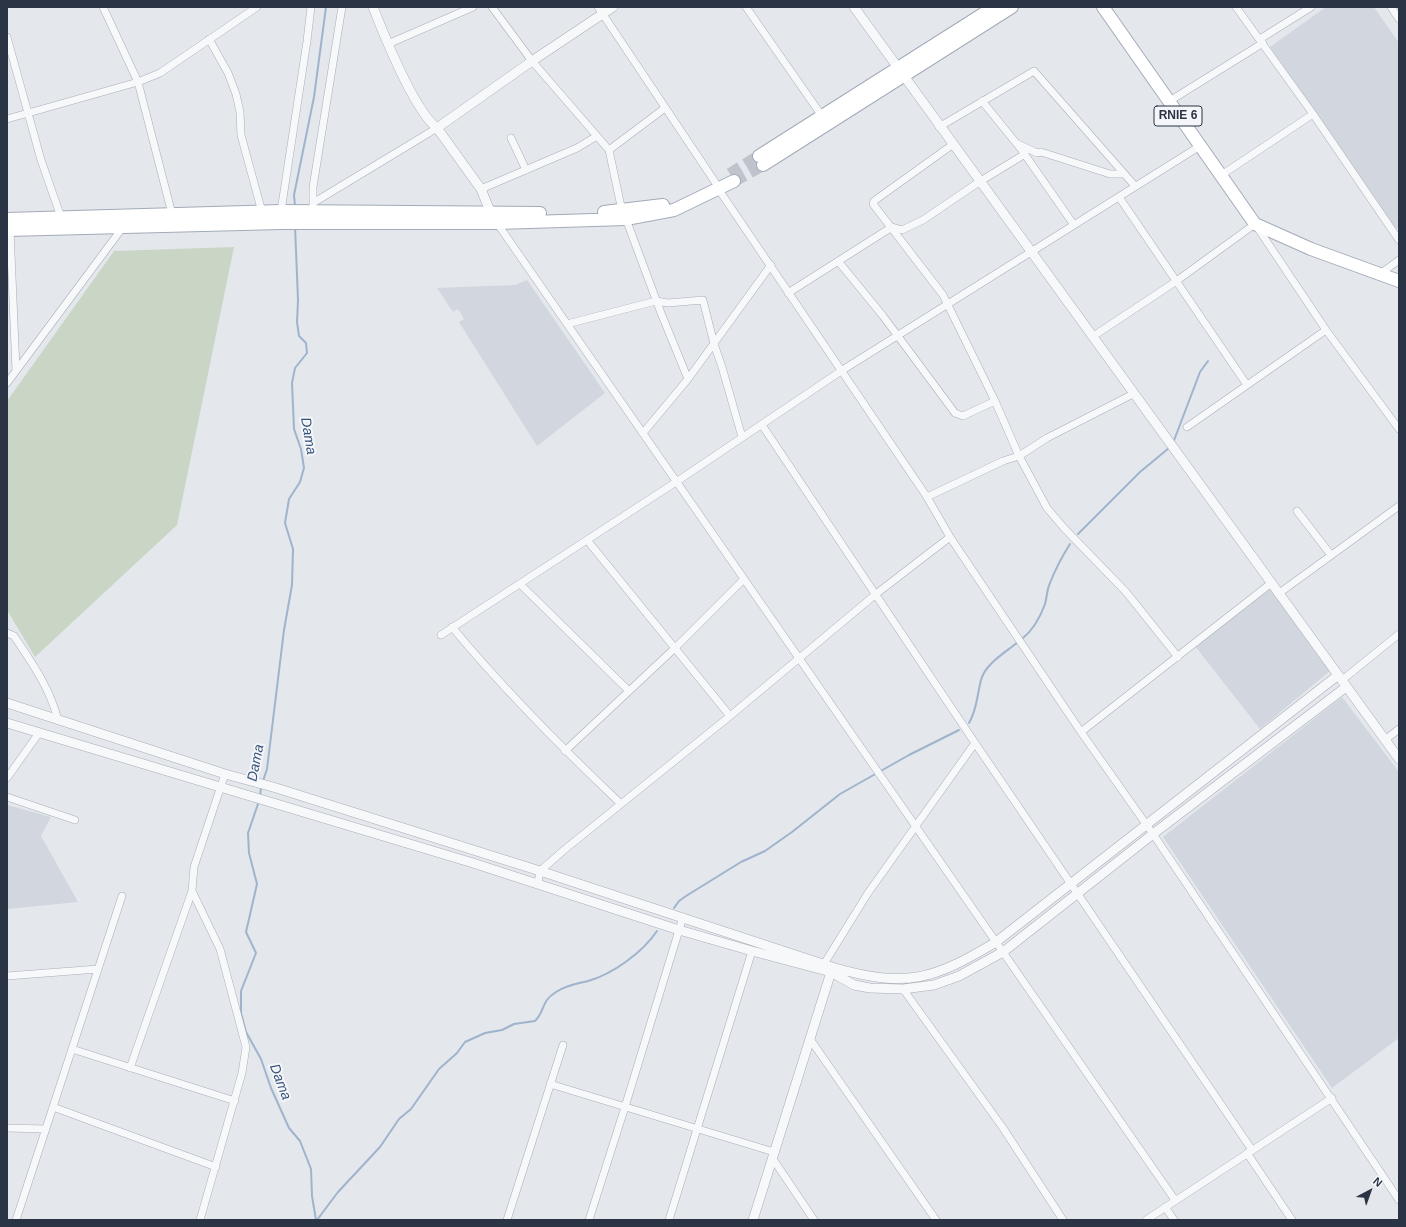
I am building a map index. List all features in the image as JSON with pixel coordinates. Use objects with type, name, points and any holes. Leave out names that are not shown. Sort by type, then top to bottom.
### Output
[{"type":"main road","points":[[994,7],[900,73],[761,161],[822,116],[900,73],[1012,7]]},
{"type":"main road","name":"RNIE 6","points":[[1103,7],[1168,102],[1255,224],[1311,249],[1399,281]]},
{"type":"main road","points":[[8,227],[123,227],[311,212],[493,218],[624,215],[673,202],[717,186],[732,178]]},
{"type":"main road","points":[[8,227],[61,217],[262,212],[287,215]]},
{"type":"street","points":[[103,7],[138,82],[172,214]]},
{"type":"street","points":[[7,119],[27,112],[138,82],[160,73],[257,7]]},
{"type":"street","points":[[287,215],[311,7]]},
{"type":"street","points":[[311,212],[313,186],[342,7]]},
{"type":"street","points":[[373,7],[388,44],[411,91],[423,112],[437,128],[481,189],[493,218],[1175,1200]]},
{"type":"street","points":[[388,44],[473,7]]},
{"type":"street","points":[[492,7],[532,61],[609,150],[624,215],[656,301],[688,378]]},
{"type":"street","points":[[311,212],[437,128],[532,61],[600,10],[613,7]]},
{"type":"street","points":[[746,7],[822,116]]},
{"type":"street","points":[[854,7],[900,73],[1341,682],[1399,759]]},
{"type":"street","points":[[1236,7],[1313,114],[1399,240]]},
{"type":"street","points":[[1168,102],[1311,7]]},
{"type":"street","points":[[1391,7],[1399,19]]},
{"type":"street","points":[[600,10],[771,265],[788,293],[927,497],[950,537],[1022,645],[1153,834],[1332,1098],[1399,1200]]},
{"type":"street","points":[[7,37],[27,112],[61,217]]},
{"type":"street","points":[[209,39],[228,73],[236,94],[240,112],[241,135],[262,212]]},
{"type":"street","points":[[939,127],[1034,71],[1135,186]]},
{"type":"street","points":[[982,101],[1016,143],[1074,225]]},
{"type":"street","points":[[609,150],[665,108]]},
{"type":"street","points":[[1220,176],[1313,114]]},
{"type":"street","points":[[481,189],[577,148],[596,136]]},
{"type":"street","points":[[511,138],[526,170]]},
{"type":"street","points":[[1016,143],[1037,153],[1042,152],[1110,174],[1124,174]]},
{"type":"street","points":[[952,145],[874,201],[873,204],[938,286],[995,401],[1019,456],[1047,508],[1126,592],[1178,657]]},
{"type":"street","points":[[441,635],[676,482],[842,371],[1200,146]]},
{"type":"street","points":[[788,293],[892,227],[902,230],[923,220],[1024,154]]},
{"type":"street","points":[[1119,197],[1175,282],[1247,385]]},
{"type":"street","points":[[1092,338],[1175,282],[1255,224],[1326,330],[1377,397],[1399,430]]},
{"type":"street","points":[[8,227],[16,370]]},
{"type":"street","points":[[7,383],[123,227]]},
{"type":"street","points":[[1380,274],[1399,260]]},
{"type":"street","points":[[838,261],[898,336],[954,413],[963,416],[995,401]]},
{"type":"street","points":[[643,433],[714,344],[750,292],[771,265]]},
{"type":"street","points":[[567,324],[656,301],[668,303],[703,300],[714,344],[742,437]]},
{"type":"street","points":[[1187,427],[1326,330]]},
{"type":"street","points":[[927,497],[1003,461],[1019,456],[1047,438],[1133,394]]},
{"type":"street","points":[[762,425],[1250,1152],[1292,1220]]},
{"type":"street","points":[[1278,594],[1399,506]]},
{"type":"street","points":[[1297,511],[1331,555]]},
{"type":"street","points":[[538,883],[540,872],[620,803],[730,716],[876,594],[950,537]]},
{"type":"street","points":[[587,540],[676,647],[730,716]]},
{"type":"street","points":[[565,751],[628,690],[676,647],[744,579]]},
{"type":"street","points":[[520,584],[628,690]]},
{"type":"street","points":[[1081,732],[1270,584]]},
{"type":"street","points":[[452,627],[492,676],[565,751],[620,803]]},
{"type":"street","points":[[7,634],[14,636],[47,688],[54,704],[58,720]]},
{"type":"street","points":[[7,703],[225,774],[273,787],[683,917],[824,964],[854,985],[870,988],[904,989],[934,984],[959,976],[1003,952],[1153,834],[1399,634]]},
{"type":"street","points":[[7,723],[538,883],[679,930],[752,952],[833,970],[873,977],[899,979],[919,977],[960,963],[996,942],[1146,824],[1341,682]]},
{"type":"street","points":[[1385,740],[1399,729]]},
{"type":"street","points":[[7,778],[39,733]]},
{"type":"street","points":[[824,964],[868,893],[915,825],[975,743]]},
{"type":"street","points":[[130,1068],[192,890],[194,867],[225,774]]},
{"type":"street","points":[[7,797],[75,820]]},
{"type":"street","points":[[192,890],[220,949],[246,1047],[242,1073],[235,1101],[200,1220]]},
{"type":"street","points":[[16,1220],[122,896]]},
{"type":"street","points":[[589,1220],[683,917]]},
{"type":"street","points":[[669,1220],[752,952]]},
{"type":"street","points":[[7,976],[98,969]]},
{"type":"street","points":[[753,1220],[833,970]]},
{"type":"street","points":[[904,989],[1003,1128],[1063,1220]]},
{"type":"street","points":[[810,1039],[936,1220]]},
{"type":"street","points":[[507,1220],[562,1045]]},
{"type":"street","points":[[72,1050],[235,1101]]},
{"type":"street","points":[[550,1084],[698,1129],[774,1155],[814,1220]]},
{"type":"street","points":[[1146,1220],[1332,1098]]},
{"type":"street","points":[[53,1107],[216,1167]]},
{"type":"street","points":[[7,1128],[46,1129]]},
{"type":"street","points":[[1165,1207],[1174,1220]]},
{"type":"shaded area","points":[[1326,7],[1374,7],[1399,43],[1399,227],[1396,229],[1270,47]]},
{"type":"shaded area","points":[[527,280],[605,393],[537,446],[459,322],[464,319],[458,309],[453,312],[437,288],[515,285]]},
{"type":"shaded area","points":[[1270,589],[1331,670],[1260,729],[1195,646]]},
{"type":"shaded area","points":[[1342,697],[1399,772],[1399,1038],[1332,1088],[1163,837]]},
{"type":"shaded area","points":[[7,805],[51,817],[41,836],[78,902],[7,909]]},
{"type":"green space","points":[[234,247],[177,525],[35,657],[7,610],[7,401],[114,251]]},
{"type":"waterway","points":[[295,206],[294,195],[314,97],[326,7]]},
{"type":"waterway","name":"Dama","points":[[263,781],[267,769],[284,630],[292,585],[293,549],[285,523],[289,499],[300,482],[304,468],[301,449],[294,429],[292,383],[295,368],[307,353],[306,343],[299,336],[297,322],[298,300],[295,226]]},
{"type":"waterway","points":[[1173,443],[1200,372],[1208,361]]},
{"type":"waterway","points":[[1078,534],[1140,472],[1169,448]]},
{"type":"waterway","points":[[1022,639],[1033,628],[1041,614],[1052,578],[1070,544]]},
{"type":"waterway","points":[[969,723],[975,708],[983,674],[996,659],[1018,642]]},
{"type":"waterway","points":[[674,908],[679,901],[686,896],[741,862],[765,851],[792,832],[840,794],[909,755],[959,730]]},
{"type":"waterway","name":"Dama","points":[[260,797],[261,787]]},
{"type":"waterway","name":"Dama","points":[[259,801],[248,833],[249,853],[257,884],[246,932],[256,953],[241,991],[241,1013],[246,1032],[261,1059],[271,1088],[289,1128],[300,1141],[311,1169],[312,1196],[316,1220]]},
{"type":"waterway","points":[[317,1220],[338,1192],[380,1147],[399,1119],[411,1109],[439,1069],[457,1053],[465,1042],[485,1033],[502,1030],[514,1024],[535,1021],[541,1013],[545,1003],[556,992],[572,985],[598,978],[617,968],[644,947],[657,931]]},
{"type":"tunnel","points":[[730,174],[759,156]]},
{"type":"tunnel","points":[[734,181],[763,165]]}]
